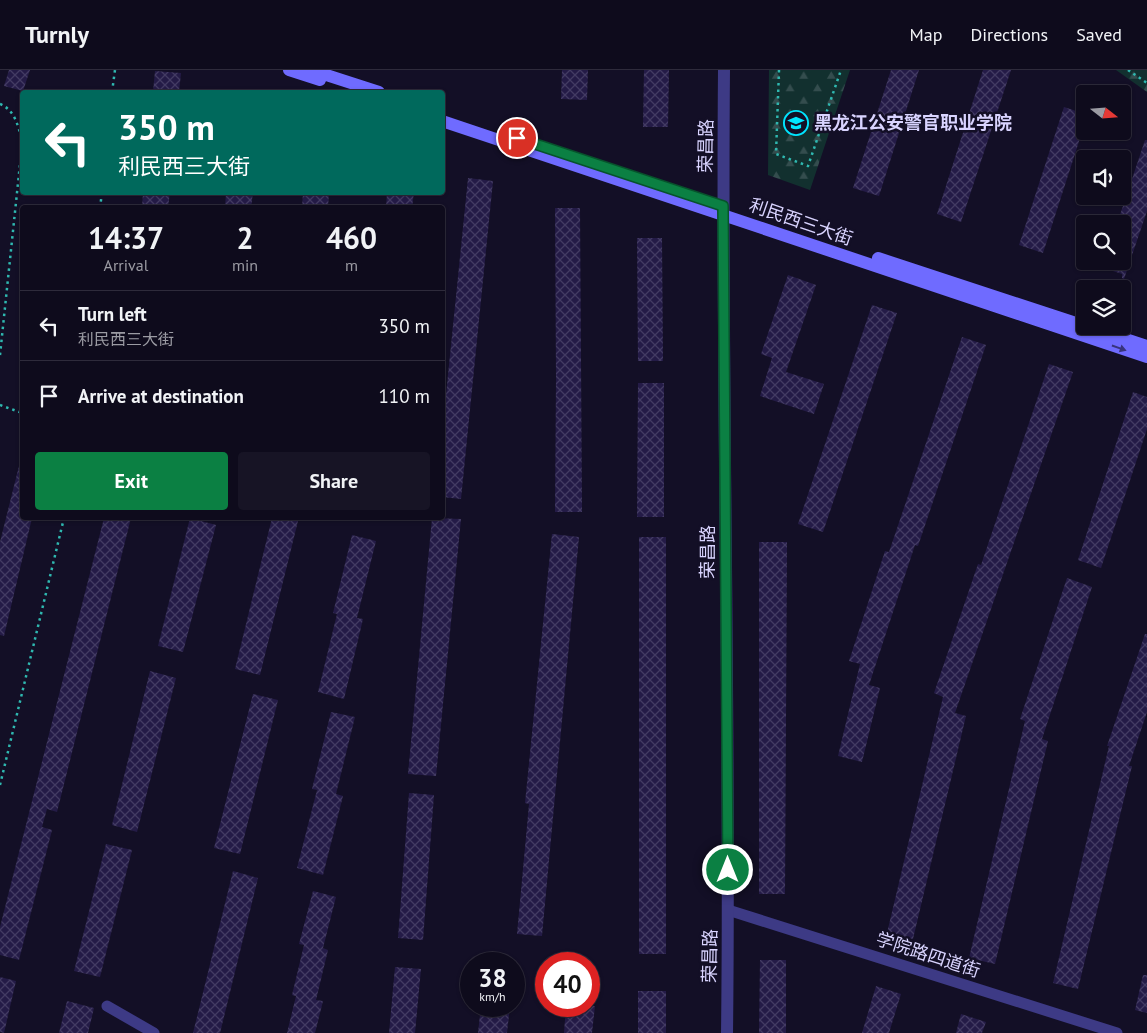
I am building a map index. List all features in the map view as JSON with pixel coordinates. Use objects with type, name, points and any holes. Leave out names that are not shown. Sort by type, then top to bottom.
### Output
[{"type":"main road","points":[[289,70],[351,90]]},
{"type":"main road","points":[[311,70],[373,90]]},
{"type":"main road","name":"利民西三大街","points":[[445,115],[1147,357]]},
{"type":"main road","name":"利民西三大街","points":[[445,122],[1076,323]]},
{"type":"main road","name":"利民西三大街","points":[[1113,335],[1147,346]]},
{"type":"street","name":"荣昌路","points":[[724,70],[727,1033]]},
{"type":"street","name":"学院路四道街","points":[[728,910],[1117,1033]]},
{"type":"street","points":[[107,1006],[154,1033]]},
{"type":"path","points":[[112,90],[115,70]]},
{"type":"path","points":[[778,70],[776,154],[808,166],[841,70]]},
{"type":"path","points":[[1128,70],[1147,83]]},
{"type":"path","points":[[0,104],[6,107],[16,118],[20,133]]},
{"type":"path","points":[[0,355],[20,182]]},
{"type":"path","points":[[0,405],[20,412]]},
{"type":"path","points":[[0,785],[64,520]]},
{"type":"green space","name":"黑龙江公安警官职业学院","points":[[769,70],[850,70],[810,190],[768,175]]},
{"type":"green space","points":[[1116,70],[1147,70],[1147,92]]},
{"type":"building","points":[[9,70],[30,70],[23,90],[4,86]]},
{"type":"building","points":[[562,70],[588,70],[587,100],[561,99]]},
{"type":"building","points":[[644,70],[669,70],[668,127],[643,127]]},
{"type":"building","points":[[891,70],[919,70],[879,196],[853,188]]},
{"type":"building","points":[[983,70],[1011,70],[961,222],[937,214]]},
{"type":"building","points":[[155,71],[181,73],[179,90],[153,90]]},
{"type":"building","points":[[1064,107],[1076,111],[1076,140],[1080,140],[1043,253],[1019,245]]},
{"type":"building","points":[[1145,140],[1147,140],[1147,211],[1131,258],[1131,215],[1120,215],[1123,205],[1131,205],[1131,182]]},
{"type":"building","points":[[468,178],[493,181],[461,499],[445,497],[445,404]]},
{"type":"building","points":[[143,195],[170,195],[168,205],[142,205]]},
{"type":"building","points":[[226,195],[253,195],[251,205],[225,205]]},
{"type":"building","points":[[303,195],[329,195],[328,205],[302,205]]},
{"type":"building","points":[[387,195],[414,195],[412,205],[386,205]]},
{"type":"building","points":[[555,208],[580,208],[582,512],[555,512]]},
{"type":"building","points":[[637,238],[662,238],[663,361],[638,361]]},
{"type":"building","points":[[1110,270],[1127,270],[1124,279],[1122,274]]},
{"type":"building","points":[[788,275],[816,285],[786,372],[824,384],[814,414],[760,396],[772,358],[761,354]]},
{"type":"building","points":[[872,305],[897,313],[823,532],[798,524]]},
{"type":"building","points":[[962,337],[986,345],[918,546],[915,545],[869,685],[880,688],[862,762],[838,756],[860,664],[849,661],[885,551],[889,552]]},
{"type":"building","points":[[1049,364],[1073,372],[955,713],[966,716],[913,939],[887,933],[943,697],[934,693],[978,564],[981,565]]},
{"type":"building","points":[[638,383],[664,383],[664,517],[637,517]]},
{"type":"building","points":[[1133,392],[1147,397],[1147,429],[1101,568],[1078,560]]},
{"type":"building","points":[[19,466],[20,520],[32,520],[4,636],[0,635],[0,542]]},
{"type":"building","points":[[461,519],[436,776],[408,774],[432,520]]},
{"type":"building","points":[[103,520],[130,520],[57,812],[47,809],[42,827],[52,830],[19,960],[0,955],[0,927]]},
{"type":"building","points":[[190,520],[216,525],[183,652],[158,646]]},
{"type":"building","points":[[272,520],[298,521],[260,675],[235,669]]},
{"type":"building","points":[[552,534],[579,537],[542,936],[517,934],[529,804],[525,803]]},
{"type":"building","points":[[352,535],[376,541],[357,618],[363,619],[344,699],[318,692],[337,614],[333,613]]},
{"type":"building","points":[[639,537],[666,537],[666,954],[639,954]]},
{"type":"building","points":[[759,542],[787,542],[785,894],[759,894]]},
{"type":"building","points":[[1067,578],[1092,587],[1042,739],[1048,741],[995,964],[969,958],[1025,721],[1020,719]]},
{"type":"building","points":[[1145,634],[1147,634],[1147,712],[1129,766],[1132,766],[1078,989],[1053,983],[1109,746],[1107,746]]},
{"type":"building","points":[[150,671],[176,678],[137,832],[112,825]]},
{"type":"building","points":[[253,694],[278,700],[240,854],[214,848]]},
{"type":"building","points":[[331,712],[355,717],[336,794],[343,796],[323,875],[297,868],[317,790],[312,789]]},
{"type":"building","points":[[409,793],[434,795],[423,940],[398,938]]},
{"type":"building","points":[[106,844],[132,850],[100,977],[74,971]]},
{"type":"building","points":[[233,871],[258,878],[220,1033],[193,1033]]},
{"type":"building","points":[[313,891],[336,897],[323,948],[328,950],[316,1000],[323,1001],[315,1033],[287,1033],[296,996],[292,995],[304,945],[299,944]]},
{"type":"building","points":[[760,960],[786,960],[786,1033],[759,1033]]},
{"type":"building","points":[[395,967],[421,969],[415,1033],[389,1033]]},
{"type":"building","points":[[1143,975],[1147,975],[1147,1013],[1135,1010]]},
{"type":"building","points":[[0,977],[16,981],[4,1033],[0,1032]]},
{"type":"building","points":[[876,986],[901,994],[889,1033],[862,1033]]},
{"type":"building","points":[[638,991],[666,991],[666,1033],[638,1033]]},
{"type":"building","points":[[67,1001],[94,1008],[88,1033],[59,1033]]},
{"type":"building","points":[[961,1014],[986,1022],[982,1033],[956,1033]]},
{"type":"building","points":[[480,1017],[509,1017],[507,1033],[478,1033]]},
{"type":"building","points":[[565,1017],[594,1017],[592,1033],[564,1033]]},
{"type":"place","name":"黑龙江公安警官职业学院","points":[[796,123]]},
{"type":"route","points":[[517,138],[723,206],[728,870]]}]
